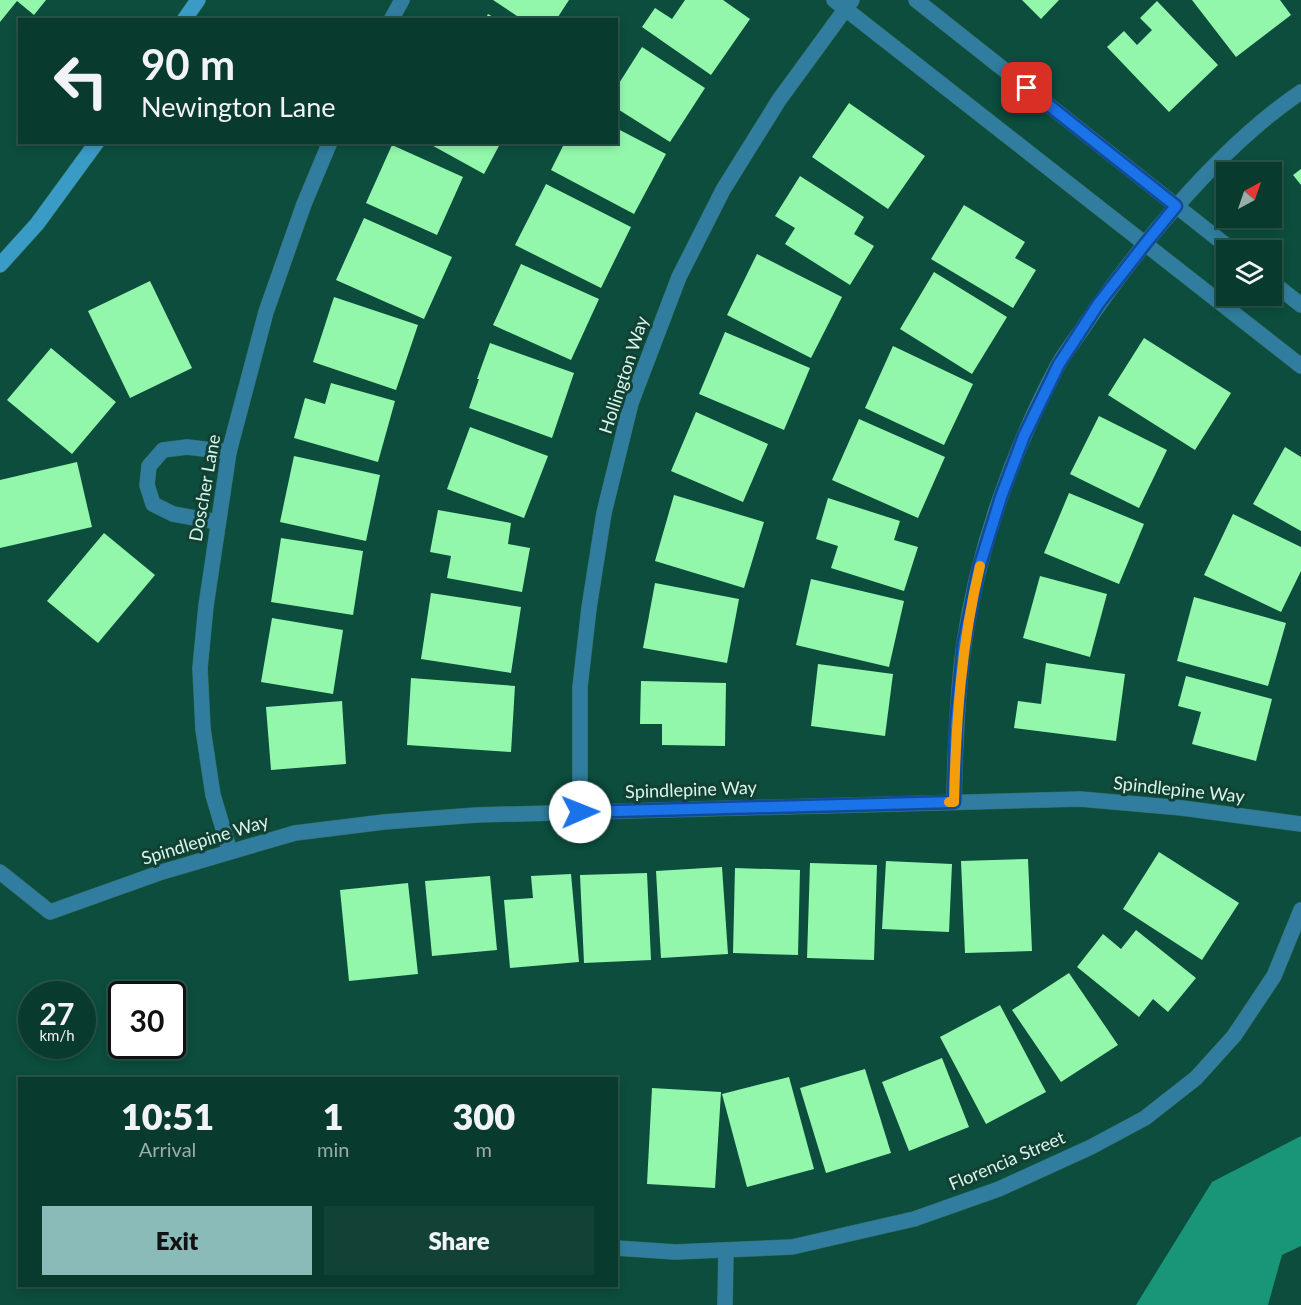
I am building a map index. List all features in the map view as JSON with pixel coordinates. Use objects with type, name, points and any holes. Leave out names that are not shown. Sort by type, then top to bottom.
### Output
[{"type":"street","points":[[185,18],[198,0]]},
{"type":"street","points":[[392,18],[402,0]]},
{"type":"street","points":[[916,0],[1219,240]]},
{"type":"street","points":[[844,3],[1301,366]]},
{"type":"street","name":"Hollington Way","points":[[580,812],[580,687],[589,608],[604,513],[632,403],[679,277],[723,190],[778,100],[844,3]]},
{"type":"street","points":[[954,802],[956,726],[964,643],[979,568],[1001,497],[1024,436],[1059,364],[1099,303],[1176,206],[1225,154],[1287,101],[1301,92]]},
{"type":"street","points":[[0,266],[37,224],[97,144]]},
{"type":"street","name":"Doscher Lane","points":[[230,852],[213,795],[203,729],[200,668],[206,606],[229,452],[266,312],[303,204],[329,144]]},
{"type":"street","points":[[1282,290],[1301,305]]},
{"type":"street","points":[[219,522],[173,514],[153,504],[147,485],[149,466],[164,450],[188,447],[229,452]]},
{"type":"street","name":"Spindlepine Way","points":[[0,872],[50,912],[162,872],[295,833],[384,822],[476,815],[1080,800],[1182,808],[1301,824]]},
{"type":"street","name":"Florencia Street","points":[[618,1248],[675,1252],[792,1247],[914,1219],[999,1189],[1091,1147],[1146,1118],[1196,1077],[1234,1036],[1274,976],[1301,910]]},
{"type":"street","points":[[725,1305],[726,1250]]},
{"type":"shaded area","points":[[1301,1136],[1301,1246],[1282,1255],[1268,1305],[1136,1305],[1212,1182]]},
{"type":"building","points":[[0,0],[46,0],[34,15],[17,1],[0,22]]},
{"type":"building","points":[[493,0],[569,0],[557,18],[520,18]]},
{"type":"building","points":[[685,0],[723,0],[750,19],[711,75],[642,27],[655,8],[672,19]]},
{"type":"building","points":[[1022,0],[1059,0],[1041,19]]},
{"type":"building","points":[[1192,0],[1280,0],[1291,15],[1236,57]]},
{"type":"building","points":[[1157,1],[1218,65],[1169,112],[1107,47],[1124,31],[1137,45],[1152,30],[1140,18]]},
{"type":"building","points":[[642,47],[705,88],[670,142],[618,109],[618,85]]},
{"type":"building","points":[[849,103],[925,156],[888,209],[812,157]]},
{"type":"building","points":[[618,129],[666,154],[634,214],[551,170],[564,144],[618,144]]},
{"type":"building","points":[[430,144],[500,144],[484,174]]},
{"type":"building","points":[[392,145],[463,177],[437,235],[366,203]]},
{"type":"building","points":[[1301,169],[1301,185],[1293,175]]},
{"type":"building","points":[[800,176],[864,217],[854,234],[874,246],[850,285],[785,244],[795,228],[775,216]]},
{"type":"building","points":[[546,184],[631,227],[601,288],[515,245]]},
{"type":"building","points":[[964,205],[1025,242],[1015,258],[1036,270],[1013,308],[931,259]]},
{"type":"building","points":[[364,218],[452,257],[424,319],[336,280]]},
{"type":"building","points":[[757,254],[842,297],[811,358],[727,315]]},
{"type":"building","points":[[521,264],[599,299],[571,360],[493,325]]},
{"type":"building","points":[[934,272],[1007,317],[972,374],[900,329]]},
{"type":"building","points":[[150,281],[192,368],[130,398],[88,311]]},
{"type":"building","points":[[334,297],[418,325],[396,390],[313,362]]},
{"type":"building","points":[[725,332],[810,368],[784,430],[699,394]]},
{"type":"building","points":[[1144,338],[1231,393],[1195,450],[1108,395]]},
{"type":"building","points":[[490,343],[574,373],[552,438],[469,408]]},
{"type":"building","points":[[893,346],[973,384],[944,445],[865,408]]},
{"type":"building","points":[[51,348],[116,402],[72,454],[7,400]]},
{"type":"building","points":[[331,383],[395,401],[378,462],[294,438],[305,398],[325,404]]},
{"type":"building","points":[[696,412],[768,444],[743,502],[671,471]]},
{"type":"building","points":[[1099,416],[1167,450],[1139,508],[1070,474]]},
{"type":"building","points":[[859,419],[945,457],[918,518],[832,480]]},
{"type":"building","points":[[470,427],[548,456],[524,518],[447,489]]},
{"type":"building","points":[[1285,447],[1301,457],[1301,531],[1253,504]]},
{"type":"building","points":[[294,456],[380,475],[366,541],[280,522]]},
{"type":"building","points":[[77,462],[92,527],[0,548],[0,480]]},
{"type":"building","points":[[1069,493],[1144,524],[1119,584],[1044,553]]},
{"type":"building","points":[[674,495],[764,522],[744,588],[655,561]]},
{"type":"building","points":[[828,498],[900,521],[894,540],[918,547],[904,591],[831,568],[838,546],[816,539]]},
{"type":"building","points":[[438,510],[511,523],[508,544],[530,548],[522,592],[447,578],[451,556],[430,552]]},
{"type":"building","points":[[1233,514],[1301,547],[1301,571],[1281,612],[1204,575]]},
{"type":"building","points":[[104,533],[155,575],[98,643],[47,601]]},
{"type":"building","points":[[281,538],[363,551],[353,615],[271,602]]},
{"type":"building","points":[[1040,576],[1107,594],[1090,657],[1023,638]]},
{"type":"building","points":[[811,579],[904,601],[889,667],[796,645]]},
{"type":"building","points":[[655,583],[739,599],[727,663],[643,648]]},
{"type":"building","points":[[431,593],[521,607],[511,673],[421,659]]},
{"type":"building","points":[[1194,597],[1286,623],[1268,686],[1177,661]]},
{"type":"building","points":[[272,618],[343,630],[333,694],[261,682]]},
{"type":"building","points":[[1046,663],[1125,674],[1116,741],[1014,728],[1018,701],[1041,704]]},
{"type":"building","points":[[818,664],[893,674],[885,736],[811,726]]},
{"type":"building","points":[[1186,676],[1272,699],[1256,761],[1192,744],[1201,712],[1178,706]]},
{"type":"building","points":[[411,678],[515,686],[511,752],[407,745]]},
{"type":"building","points":[[641,681],[726,683],[725,746],[662,745],[662,724],[640,724]]},
{"type":"building","points":[[342,701],[346,764],[271,770],[266,707]]},
{"type":"building","points":[[1159,852],[1239,903],[1202,960],[1123,909]]},
{"type":"building","points":[[1028,859],[1032,951],[965,953],[961,861]]},
{"type":"building","points":[[886,861],[952,864],[949,932],[882,929]]},
{"type":"building","points":[[810,863],[877,865],[874,960],[807,958]]},
{"type":"building","points":[[722,867],[728,954],[661,958],[656,871]]},
{"type":"building","points":[[735,868],[800,870],[798,955],[733,953]]},
{"type":"building","points":[[647,873],[651,960],[584,963],[580,875]]},
{"type":"building","points":[[571,874],[579,962],[510,968],[504,900],[533,898],[531,876]]},
{"type":"building","points":[[490,876],[497,950],[432,956],[425,881]]},
{"type":"building","points":[[408,883],[418,974],[349,981],[340,890]]},
{"type":"building","points":[[1136,930],[1196,978],[1168,1012],[1153,999],[1139,1017],[1077,967],[1103,934],[1121,949]]},
{"type":"building","points":[[1069,973],[1118,1045],[1061,1082],[1012,1010]]},
{"type":"building","points":[[1000,1005],[1046,1092],[986,1124],[940,1037]]},
{"type":"building","points":[[942,1058],[969,1127],[909,1151],[882,1082]]},
{"type":"building","points":[[865,1069],[891,1153],[826,1173],[800,1088]]},
{"type":"building","points":[[789,1077],[814,1169],[747,1187],[722,1094]]},
{"type":"building","points":[[652,1088],[721,1092],[715,1188],[647,1184]]},
{"type":"slow traffic","points":[[949,802],[954,802],[956,726],[964,643],[980,566]]},
{"type":"route","points":[[580,812],[954,802],[956,726],[964,643],[979,568],[1001,497],[1024,436],[1059,364],[1099,303],[1176,206],[1027,88]]}]
